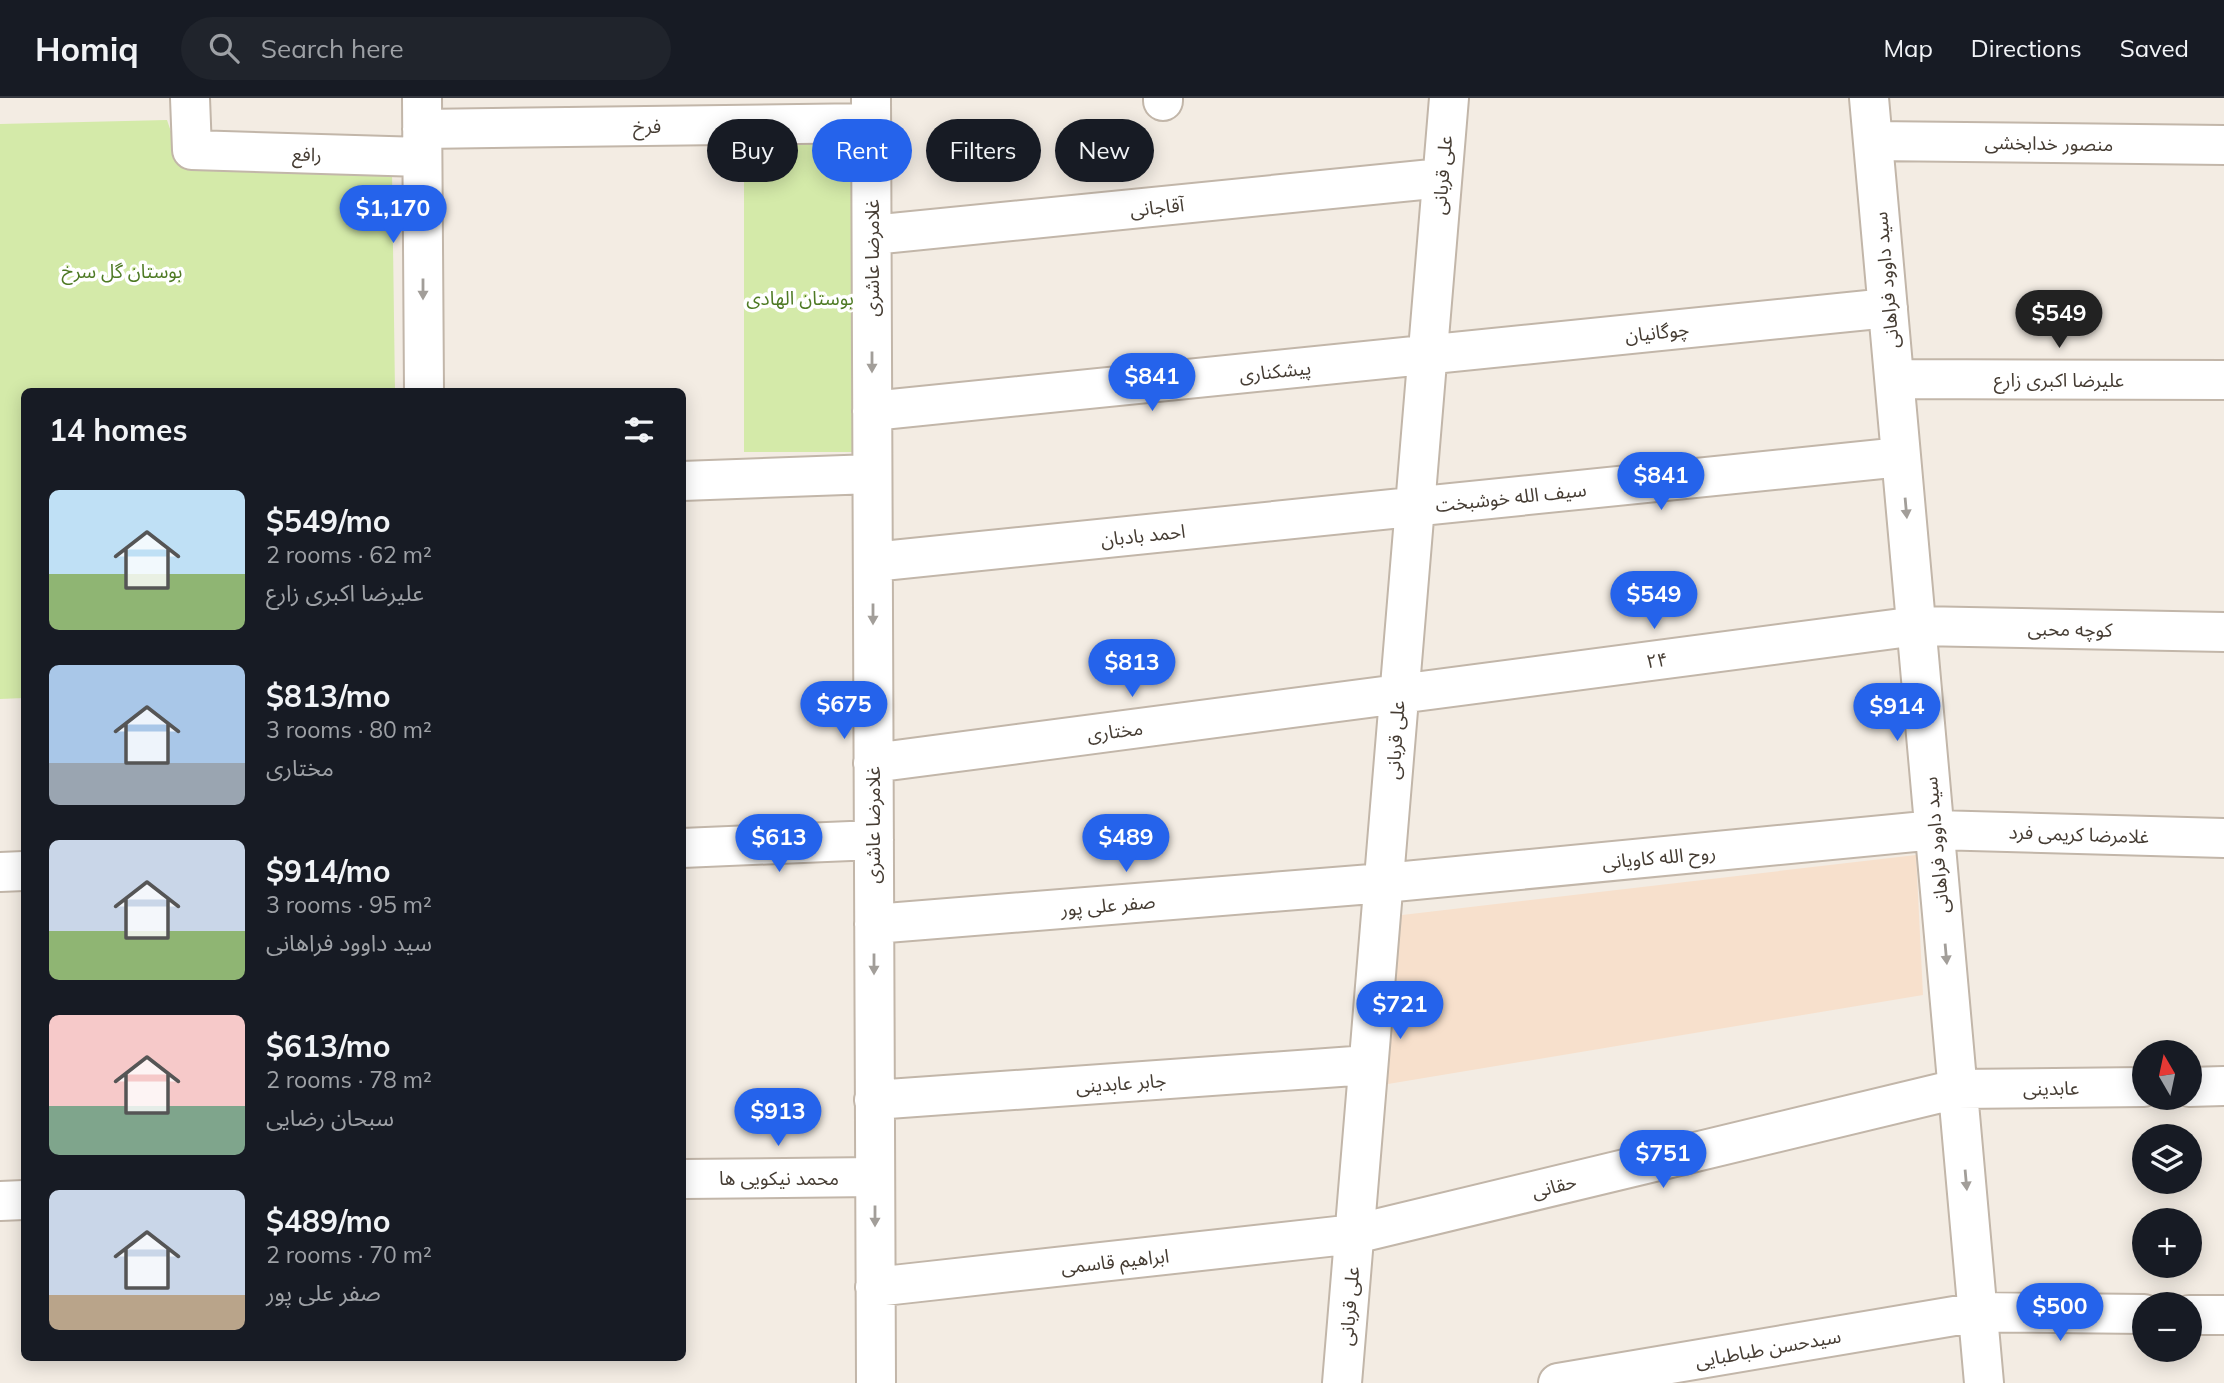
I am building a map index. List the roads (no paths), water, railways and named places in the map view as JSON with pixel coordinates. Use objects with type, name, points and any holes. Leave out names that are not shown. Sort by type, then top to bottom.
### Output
[{"type":"street","name":"رافع","points":[[190,98],[192,150],[422,128]]},
{"type":"street","name":"علی قربانی","points":[[1342,1383],[1448,98]]},
{"type":"street","name":"سید داوود فراهانی","points":[[1869,98],[1984,1383]]},
{"type":"street","name":"فرخ","points":[[422,128],[871,111]]},
{"type":"street","name":"غلامرضا عاشری","points":[[871,111],[876,1383]]},
{"type":"street","points":[[422,128],[424,388]]},
{"type":"street","name":"منصور خدابخشی","points":[[1873,141],[2224,145]]},
{"type":"street","name":"آقاجانی","points":[[872,235],[1442,178]]},
{"type":"street","name":"چوگانیان","points":[[1427,355],[1888,308]]},
{"type":"street","name":"پیشکناری","points":[[872,411],[1427,355]]},
{"type":"street","name":"علیرضا اکبری زارع","points":[[1895,379],[2224,380]]},
{"type":"street","name":"سیف الله خوشبخت","points":[[1414,507],[1901,457]]},
{"type":"street","points":[[686,481],[872,474]]},
{"type":"street","name":"احمد بادبان","points":[[873,562],[1414,507]]},
{"type":"street","name":"کوچه محبی","points":[[1917,626],[2224,632]]},
{"type":"street","name":"۲۴","points":[[1398,694],[1917,626]]},
{"type":"street","name":"مختاری","points":[[873,763],[1398,694]]},
{"type":"street","name":"غلامرضا کریمی فرد","points":[[1935,830],[2224,838]]},
{"type":"street","name":"روح الله کاویانی","points":[[1384,883],[1935,830]]},
{"type":"street","points":[[686,848],[874,840]]},
{"type":"street","points":[[0,872],[21,871]]},
{"type":"street","name":"صفر علی پور","points":[[874,924],[1384,883]]},
{"type":"street","name":"جابر عابدینی","points":[[874,1100],[1368,1065]]},
{"type":"street","points":[[2202,1087],[2224,1086]]},
{"type":"street","name":"عابدینی","points":[[1958,1089],[2132,1087]]},
{"type":"street","name":"حقانی","points":[[1355,1234],[1958,1089]]},
{"type":"street","name":"محمد نیکویی ها","points":[[686,1179],[875,1177]]},
{"type":"street","points":[[0,1201],[21,1200]]},
{"type":"street","name":"ابراهیم قاسمی","points":[[875,1287],[1355,1234]]},
{"type":"street","name":"سیدحسن طباطبایی","points":[[1558,1383],[1978,1312],[2132,1314]]},
{"type":"street","points":[[2202,1315],[2224,1315]]},
{"type":"park label","name":"بوستان گل سرخ","points":[[122,271]]},
{"type":"park label","name":"بوستان الهادی","points":[[800,298]]}]
